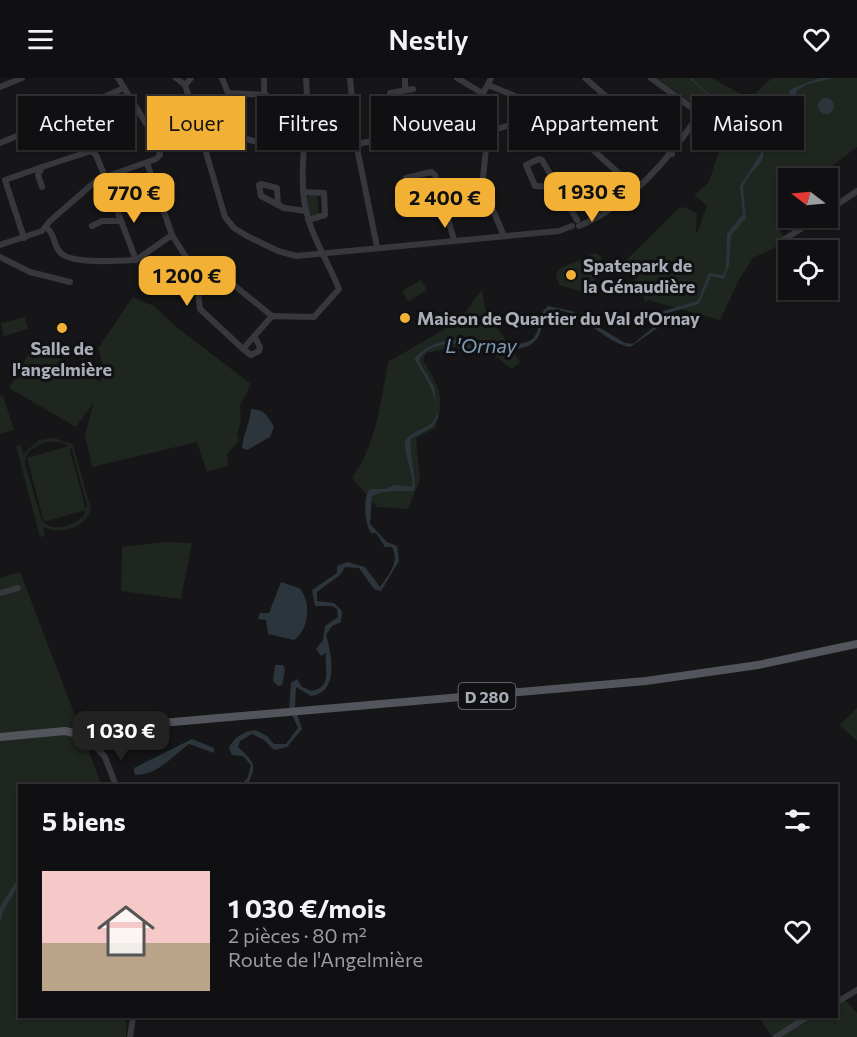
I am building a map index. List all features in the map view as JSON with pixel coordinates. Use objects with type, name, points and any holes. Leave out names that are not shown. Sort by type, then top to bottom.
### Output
[{"type":"main road","name":"D 280","points":[[98,722],[115,727],[646,681],[758,664],[857,644]]},
{"type":"main road","points":[[65,731],[89,719],[98,722],[96,738],[83,739],[79,734],[79,725]]},
{"type":"main road","name":"D 280","points":[[96,738],[115,727]]},
{"type":"main road","points":[[0,737],[65,731],[79,734]]},
{"type":"street","points":[[0,87],[22,78]]},
{"type":"street","points":[[0,245],[42,231],[89,185],[156,159],[160,150],[118,78]]},
{"type":"street","points":[[176,78],[185,85],[189,96]]},
{"type":"street","points":[[185,85],[191,78]]},
{"type":"street","points":[[222,78],[228,93],[266,95],[264,78]]},
{"type":"street","points":[[306,78],[307,96]]},
{"type":"street","points":[[350,78],[352,96]]},
{"type":"street","points":[[390,93],[409,89],[405,78]]},
{"type":"street","points":[[457,78],[479,96]]},
{"type":"street","points":[[481,96],[491,78]]},
{"type":"street","points":[[585,78],[672,154]]},
{"type":"street","points":[[651,78],[692,109]]},
{"type":"street","points":[[488,85],[515,96]]},
{"type":"street","points":[[106,96],[124,88]]},
{"type":"street","points":[[205,150],[225,217],[234,228],[278,251],[296,256],[559,231],[576,223],[592,220],[636,188],[672,154],[692,125]]},
{"type":"street","points":[[0,143],[18,135]]},
{"type":"street","points":[[235,286],[272,316],[314,317],[336,295],[339,289],[322,254],[306,211],[303,192],[305,150]]},
{"type":"street","points":[[357,150],[377,247]]},
{"type":"street","points":[[486,150],[483,178],[487,196],[504,236]]},
{"type":"street","points":[[594,150],[636,188]]},
{"type":"street","points":[[24,238],[2,181],[91,151],[96,155],[105,177]]},
{"type":"street","points":[[557,187],[535,186],[526,165],[539,159],[542,160],[573,211],[576,223]]},
{"type":"street","points":[[147,163],[172,235],[196,273],[200,309],[251,355],[259,351],[259,344],[254,336]]},
{"type":"street","points":[[42,168],[38,175],[42,187]]},
{"type":"street","points":[[410,201],[404,193],[406,178],[431,172],[435,175],[454,240]]},
{"type":"street","points":[[838,204],[857,191]]},
{"type":"street","points":[[303,192],[324,193],[325,215],[308,220]]},
{"type":"street","points":[[112,197],[136,260]]},
{"type":"street","points":[[278,205],[291,211],[306,211]]},
{"type":"street","points":[[92,226],[102,221],[121,221]]},
{"type":"street","points":[[46,226],[52,231],[59,253],[63,256],[92,261],[136,260],[172,235]]},
{"type":"street","points":[[783,240],[802,228]]},
{"type":"street","points":[[0,256],[30,272],[70,282]]},
{"type":"street","points":[[169,287],[196,273]]},
{"type":"street","points":[[243,349],[272,316]]},
{"type":"street","points":[[0,593],[18,588]]},
{"type":"street","points":[[96,738],[115,784]]},
{"type":"street","points":[[838,1001],[857,990]]},
{"type":"street","points":[[130,1037],[133,1018]]},
{"type":"street","points":[[776,1037],[805,1018]]},
{"type":"shaded area","points":[[657,78],[712,78],[744,96],[692,96],[692,103]]},
{"type":"shaded area","points":[[772,78],[857,78],[857,147],[829,168],[778,168],[778,228],[785,240],[778,240],[778,246],[753,258],[740,278],[720,320],[648,300],[646,302],[625,261],[678,209],[685,207],[697,214],[696,235],[707,206],[694,195],[709,182],[719,150],[804,150],[804,96],[752,96]]},
{"type":"shaded area","points":[[317,195],[319,214],[313,217],[309,214],[307,197]]},
{"type":"shaded area","points":[[595,253],[601,256],[603,264],[591,287],[579,291],[559,285],[556,274],[559,269]]},
{"type":"shaded area","points":[[421,280],[427,290],[408,302],[402,291]]},
{"type":"shaded area","points":[[482,289],[485,309],[520,362],[512,369],[489,352],[471,355],[456,347],[426,353],[423,360],[437,385],[440,408],[435,428],[416,438],[420,480],[408,509],[377,507],[352,478],[367,452],[372,437],[388,362],[460,320]]},
{"type":"shaded area","points":[[133,297],[154,306],[176,327],[251,384],[240,405],[241,422],[237,434],[239,441],[227,454],[228,466],[207,472],[197,442],[92,467],[85,435],[94,402],[76,427],[9,388],[34,344],[100,382],[104,368],[98,348]]},
{"type":"shaded area","points":[[25,317],[28,329],[4,336],[1,323]]},
{"type":"shaded area","points":[[0,396],[3,396],[14,430],[0,434]]},
{"type":"shaded area","points":[[55,438],[73,445],[91,510],[88,517],[77,526],[64,530],[43,527],[45,536],[40,537],[16,446],[21,445],[23,454],[39,440]],"holes":[[[48,442],[61,442],[69,446],[27,458],[44,522],[85,510],[84,515],[64,527],[52,527],[42,521],[25,464],[27,455],[32,449]],[[69,447],[72,450],[87,505],[86,509]]]},
{"type":"shaded area","points":[[164,542],[192,543],[181,599],[121,591],[122,547]]},
{"type":"shaded area","points":[[20,572],[101,784],[18,784],[18,1018],[121,1018],[127,1023],[126,1037],[0,1037],[0,578]]},
{"type":"shaded area","points":[[857,708],[857,741],[840,725]]},
{"type":"shaded area","points":[[838,992],[857,1013],[857,1037],[772,1037],[760,1018],[838,1018]]},
{"type":"water","points":[[819,78],[834,78],[805,85],[796,91],[796,96],[790,96],[791,89]]},
{"type":"water","points":[[826,98],[834,106],[826,114],[818,106]]},
{"type":"water","name":"L'Ornay","points":[[760,150],[762,150],[761,163],[743,187],[746,218],[731,235],[729,265],[724,279],[711,276],[699,304],[664,314],[659,327],[630,347],[611,339],[575,315],[555,310],[545,315],[538,337],[528,346],[506,349],[485,345],[474,351],[451,344],[434,347],[424,353],[419,361],[434,387],[436,405],[414,359],[429,347],[450,340],[463,341],[476,348],[486,341],[512,344],[532,340],[537,332],[542,313],[548,306],[572,311],[625,343],[633,344],[656,325],[663,311],[698,301],[709,273],[723,275],[726,269],[727,234],[743,214],[740,186],[761,153]]},
{"type":"water","points":[[251,409],[265,414],[274,427],[270,437],[247,450],[242,448]]},
{"type":"water","points":[[437,409],[438,418],[432,427],[411,439],[415,488],[413,491],[387,492],[372,496],[370,524],[387,542],[397,546],[399,561],[381,591],[374,589],[359,568],[345,567],[340,575],[317,592],[317,601],[334,603],[342,611],[341,622],[332,626],[326,635],[331,662],[330,680],[326,688],[311,696],[296,687],[295,707],[302,729],[287,747],[274,750],[264,740],[252,734],[240,741],[238,747],[253,764],[248,784],[243,784],[248,777],[251,765],[243,756],[232,755],[229,748],[233,741],[255,730],[267,736],[274,744],[286,744],[298,728],[289,708],[291,683],[297,679],[302,687],[312,691],[319,689],[325,681],[326,653],[321,656],[316,649],[323,640],[325,626],[338,617],[337,609],[332,606],[315,606],[312,590],[337,573],[337,566],[347,562],[365,567],[380,587],[392,568],[395,558],[392,547],[385,547],[376,533],[371,533],[365,505],[370,489],[385,489],[394,485],[412,487],[412,475],[405,441],[412,434],[433,422]]},
{"type":"water","points":[[281,582],[299,588],[306,600],[306,623],[294,640],[268,634],[266,620],[258,619],[260,613],[269,613]]},
{"type":"water","points":[[275,665],[283,665],[285,669],[282,685],[278,686],[273,681]]},
{"type":"water","points":[[192,739],[214,748],[214,753],[189,744],[159,768],[144,774],[134,773],[134,768]]},
{"type":"water","points":[[18,879],[17,887],[4,910],[0,923],[0,907]]},
{"type":"waterway","points":[[690,78],[710,96]]},
{"type":"place","name":"Spatepark de la Génaudière","points":[[571,275]]},
{"type":"place","name":"Maison de Quartier du Val d'Ornay","points":[[405,318]]},
{"type":"place","name":"Salle de l'angelmière","points":[[62,328]]}]
